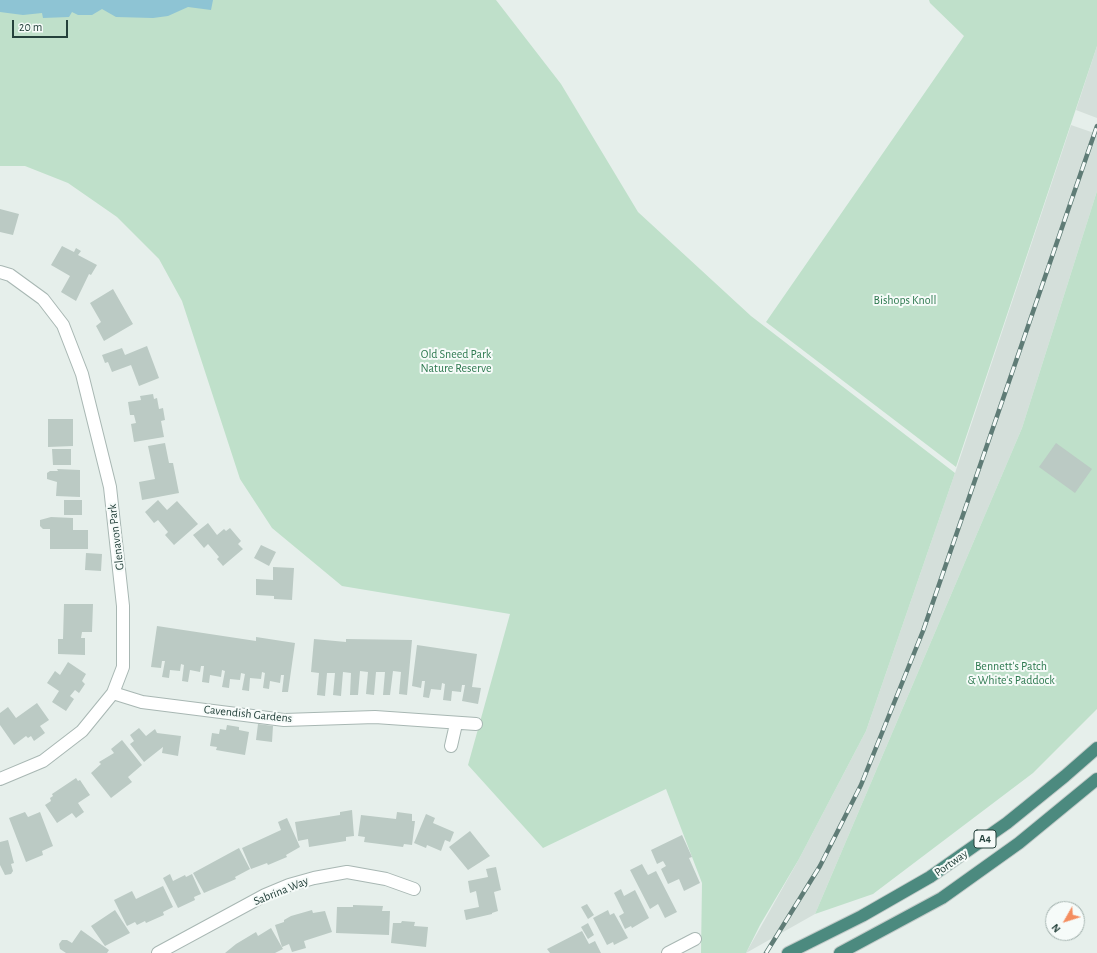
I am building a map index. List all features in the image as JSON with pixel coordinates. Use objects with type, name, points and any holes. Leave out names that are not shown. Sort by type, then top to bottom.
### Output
[{"type":"highway","name":"Portway","points":[[788,953],[862,916],[930,877],[1001,827],[1066,776],[1097,748]]},
{"type":"highway","name":"Portway","points":[[840,953],[876,935],[942,898],[1019,843],[1097,779]]},
{"type":"street","name":"Glenavon Park","points":[[0,272],[10,275],[43,299],[63,325],[82,374],[110,487],[120,561],[123,606],[123,667],[114,692],[82,731],[43,761],[0,779]]},
{"type":"street","name":"Cavendish Gardens","points":[[114,692],[142,702],[284,720],[375,717],[456,724],[476,724]]},
{"type":"street","points":[[452,746],[456,724]]},
{"type":"street","name":"Sabrina Way","points":[[158,953],[265,895],[289,885],[314,878],[347,872],[386,880],[414,890]]},
{"type":"street","points":[[668,953],[695,939]]},
{"type":"shaded area","points":[[1097,46],[1097,118],[1076,110]]},
{"type":"shaded area","points":[[1071,125],[1097,134],[1097,191],[1022,428],[815,914],[746,953],[799,859],[866,731],[955,473]]},
{"type":"green space","name":"Old Sneed Park Nature Reserve","points":[[0,0],[496,0],[561,84],[638,212],[751,316],[955,473],[866,731],[799,859],[760,925],[746,953],[701,953],[702,883],[666,789],[543,848],[468,765],[510,614],[342,586],[272,528],[240,479],[182,301],[159,259],[117,217],[68,183],[25,166],[0,166]]},
{"type":"green space","name":"Bishops Knoll","points":[[929,0],[1097,0],[1097,46],[956,467],[766,322],[964,36],[930,3]]},
{"type":"green space","name":"Bennett's Patch & White's Paddock","points":[[1097,191],[1097,709],[1033,773],[873,894],[815,914],[1022,428]]},
{"type":"water","points":[[0,0],[213,0],[211,10],[188,7],[168,16],[153,18],[116,17],[102,9],[92,15],[78,15],[72,12],[69,17],[43,18],[42,13],[23,15],[0,12]]},
{"type":"building","points":[[0,209],[19,214],[13,235],[0,232]]},
{"type":"building","points":[[62,246],[74,252],[76,248],[81,251],[78,255],[97,265],[91,275],[89,274],[76,301],[61,292],[70,276],[51,265]]},
{"type":"building","points":[[113,289],[133,324],[104,341],[96,326],[101,322],[90,303]]},
{"type":"building","points":[[147,346],[159,378],[139,386],[131,365],[112,372],[108,362],[105,363],[102,355],[122,348],[125,355]]},
{"type":"building","points":[[153,394],[154,399],[157,398],[159,409],[163,408],[165,420],[161,421],[164,437],[134,442],[131,424],[136,423],[134,415],[130,415],[128,402],[141,400],[140,396]]},
{"type":"building","points":[[48,419],[73,419],[73,446],[48,447]]},
{"type":"building","points":[[165,443],[169,463],[173,463],[179,493],[142,500],[139,482],[155,479],[148,446]]},
{"type":"building","points":[[1056,443],[1092,469],[1075,493],[1039,467]]},
{"type":"building","points":[[52,449],[71,449],[71,465],[53,465]]},
{"type":"building","points":[[57,469],[80,470],[80,497],[56,496],[57,482],[47,479],[47,473],[50,471],[58,471]]},
{"type":"building","points":[[64,500],[82,500],[82,515],[64,515]]},
{"type":"building","points":[[158,500],[167,510],[177,501],[198,524],[174,545],[165,535],[168,532],[158,520],[154,523],[145,512]]},
{"type":"building","points":[[51,517],[73,518],[73,530],[88,530],[88,549],[50,549],[50,529],[43,529],[40,526],[40,520]]},
{"type":"building","points":[[208,523],[217,535],[224,529],[226,531],[230,528],[241,541],[238,544],[243,549],[223,566],[217,559],[219,557],[208,544],[204,548],[193,535]]},
{"type":"building","points":[[261,545],[276,552],[269,566],[254,558]]},
{"type":"building","points":[[86,553],[102,554],[101,571],[85,570]]},
{"type":"building","points":[[273,567],[294,568],[292,600],[274,599],[274,596],[256,595],[256,579],[273,580]]},
{"type":"building","points":[[64,604],[93,604],[92,632],[82,632],[81,638],[85,638],[85,655],[58,654],[58,639],[63,639]]},
{"type":"building","points":[[157,626],[256,641],[256,637],[295,643],[288,692],[282,692],[284,675],[281,675],[280,683],[270,681],[269,689],[263,688],[265,673],[262,672],[261,679],[250,678],[249,691],[242,690],[245,674],[241,673],[240,680],[230,679],[229,688],[222,687],[225,671],[222,670],[221,677],[210,675],[209,683],[202,682],[204,666],[201,666],[200,672],[190,670],[188,682],[182,681],[184,665],[181,664],[180,671],[170,670],[169,678],[162,677],[165,661],[162,661],[161,668],[151,667]]},
{"type":"building","points":[[314,639],[346,642],[346,639],[412,640],[407,695],[399,694],[401,672],[393,671],[390,695],[383,695],[385,672],[376,672],[374,695],[366,694],[368,672],[360,671],[358,695],[350,695],[351,673],[343,672],[341,696],[333,695],[335,673],[327,673],[325,696],[317,695],[319,673],[311,672]]},
{"type":"building","points":[[417,645],[477,654],[472,687],[481,688],[478,704],[462,701],[465,685],[462,685],[461,692],[452,691],[451,701],[443,700],[445,684],[442,683],[441,690],[431,689],[429,698],[423,697],[425,681],[422,681],[421,688],[412,686]]},
{"type":"building","points":[[68,662],[86,674],[82,681],[85,684],[79,693],[75,690],[70,696],[74,699],[66,711],[52,702],[59,691],[47,683],[55,671],[60,675]]},
{"type":"building","points":[[37,703],[49,720],[40,726],[45,733],[34,741],[31,736],[28,738],[26,736],[14,745],[0,725],[0,713],[8,707],[16,718]]},
{"type":"building","points":[[258,724],[273,726],[272,742],[256,740]]},
{"type":"building","points":[[227,725],[239,727],[239,730],[249,732],[245,755],[216,750],[217,747],[210,746],[212,733],[219,734],[220,729],[226,730]]},
{"type":"building","points":[[139,728],[146,736],[155,729],[157,733],[181,736],[178,756],[162,753],[163,747],[144,762],[130,744],[134,741],[130,735]]},
{"type":"building","points":[[122,740],[142,765],[128,777],[132,782],[111,798],[91,773],[101,764],[99,762],[114,753],[111,749]]},
{"type":"building","points":[[76,778],[78,781],[80,780],[90,795],[78,803],[84,812],[76,818],[72,813],[57,823],[45,805],[51,801],[50,798],[53,796],[52,794]]},
{"type":"building","points":[[352,810],[354,836],[346,837],[346,841],[309,847],[308,839],[298,841],[295,822],[340,815],[340,812]]},
{"type":"building","points":[[25,812],[28,817],[40,812],[53,846],[42,851],[43,855],[26,862],[9,818]]},
{"type":"building","points":[[397,812],[412,814],[412,821],[415,821],[412,845],[404,844],[403,847],[364,842],[365,837],[358,836],[361,815],[396,819]]},
{"type":"building","points":[[426,814],[435,818],[433,823],[454,832],[450,842],[445,840],[441,851],[427,845],[426,848],[414,843]]},
{"type":"building","points":[[287,818],[300,847],[286,855],[287,857],[268,865],[267,863],[251,869],[242,848],[281,830],[278,822]]},
{"type":"building","points":[[470,831],[490,856],[468,870],[449,847]]},
{"type":"building","points":[[682,835],[692,857],[689,858],[700,883],[684,891],[679,879],[668,884],[661,869],[666,866],[663,861],[657,864],[651,850]]},
{"type":"building","points":[[8,840],[14,863],[11,864],[13,871],[11,874],[5,875],[0,865],[0,842]]},
{"type":"building","points":[[239,848],[250,869],[235,877],[236,879],[204,893],[193,873]]},
{"type":"building","points":[[642,864],[648,875],[656,871],[677,912],[665,918],[658,904],[650,909],[630,870]]},
{"type":"building","points":[[496,867],[501,890],[494,892],[498,911],[492,914],[466,920],[464,910],[479,907],[476,891],[470,893],[468,881],[488,877],[486,869]]},
{"type":"building","points":[[170,874],[173,881],[185,875],[186,877],[192,874],[201,894],[194,897],[195,900],[178,908],[163,878]]},
{"type":"building","points":[[163,886],[173,907],[163,912],[164,915],[146,923],[145,921],[137,925],[135,922],[127,926],[114,900],[132,891],[136,899]]},
{"type":"building","points":[[621,889],[624,896],[635,890],[649,918],[632,928],[631,926],[625,929],[619,916],[624,913],[614,893]]},
{"type":"building","points":[[587,904],[594,915],[588,919],[581,907]]},
{"type":"building","points":[[353,905],[383,906],[382,911],[390,911],[389,935],[336,933],[337,907],[353,907]]},
{"type":"building","points":[[115,910],[130,933],[105,946],[91,926]]},
{"type":"building","points":[[312,910],[313,913],[325,911],[332,932],[304,941],[306,948],[292,952],[289,944],[282,947],[275,925],[284,922],[284,920],[291,916]]},
{"type":"building","points":[[608,910],[610,915],[614,913],[628,938],[614,945],[613,942],[607,945],[593,918]]},
{"type":"building","points":[[402,921],[415,922],[414,926],[428,927],[426,947],[391,943],[393,923],[401,923]]},
{"type":"building","points":[[588,923],[594,935],[588,939],[581,927]]},
{"type":"building","points":[[271,928],[283,949],[275,953],[225,953],[236,944],[256,932],[258,936]]},
{"type":"building","points":[[81,930],[109,950],[107,953],[66,953],[60,949],[59,944],[62,940],[67,940],[72,943]]},
{"type":"building","points":[[582,931],[589,944],[595,941],[601,953],[550,953],[547,949]]},
{"type":"railway","points":[[766,953],[820,866],[861,785],[923,631],[1097,126]]}]
